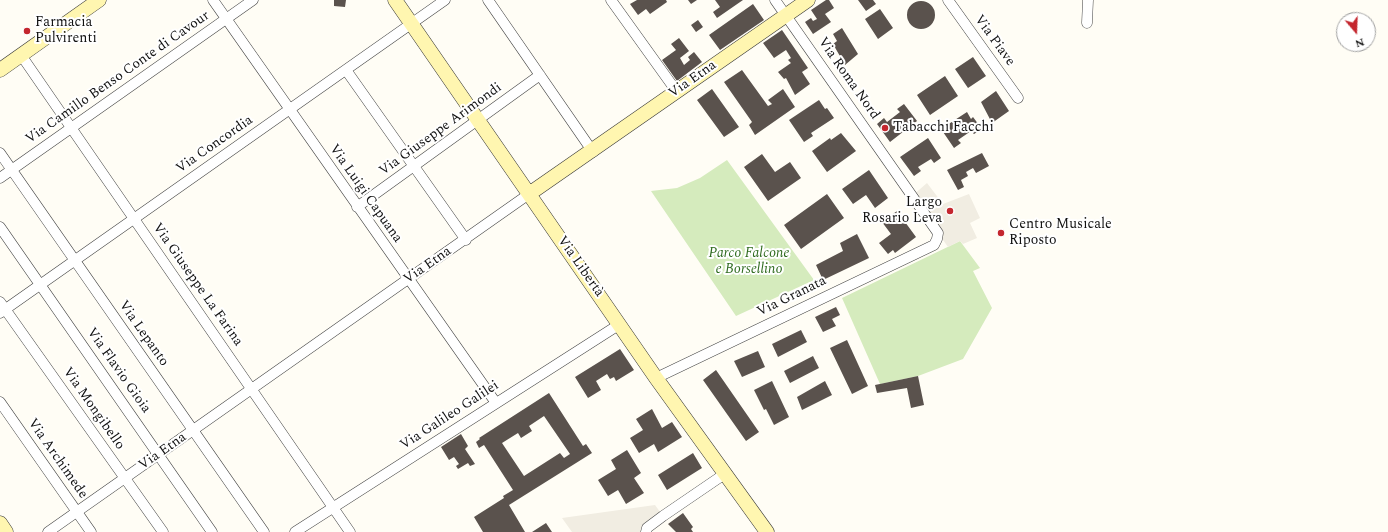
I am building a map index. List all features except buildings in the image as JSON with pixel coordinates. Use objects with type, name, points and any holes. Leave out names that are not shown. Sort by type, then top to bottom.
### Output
[{"type":"street","points":[[0,70],[99,0]]},
{"type":"street","name":"Via Luigi Capuana","points":[[213,0],[496,403]]},
{"type":"street","name":"Via Camillo Benso Conte di Cavour","points":[[0,178],[253,0]]},
{"type":"street","name":"Via Libertà","points":[[395,0],[656,378],[726,473],[767,532]]},
{"type":"street","name":"Via Concordia","points":[[2,308],[75,261],[445,0]]},
{"type":"street","points":[[488,0],[593,152]]},
{"type":"street","points":[[611,0],[677,92]]},
{"type":"street","name":"Via Roma Nord","points":[[775,0],[938,233],[937,239]]},
{"type":"street","name":"Via Etna","points":[[48,532],[466,240],[529,194],[593,152],[808,0]]},
{"type":"street","name":"Via Piave","points":[[948,0],[1018,98]]},
{"type":"street","points":[[1087,23],[1088,0]]},
{"type":"street","name":"Via Giuseppe La Farina","points":[[21,55],[350,532]]},
{"type":"street","points":[[346,70],[466,240]]},
{"type":"street","name":"Via Giuseppe Arimondi","points":[[357,207],[540,76]]},
{"type":"street","name":"Via Lepanto","points":[[0,153],[264,532]]},
{"type":"street","name":"Via Flavio Gioia","points":[[0,227],[212,532]]},
{"type":"street","name":"Via Granata","points":[[656,378],[934,245],[937,239]]},
{"type":"street","name":"Via Mongibello","points":[[2,308],[163,532]]},
{"type":"street","name":"Via Galileo Galilei","points":[[295,532],[620,324]]},
{"type":"street","name":"Via Archimede","points":[[0,402],[91,532]]},
{"type":"street","points":[[646,532],[647,528],[663,516],[726,473]]},
{"type":"street","points":[[0,522],[6,532]]},
{"type":"green space","name":"Parco Falcone e Borsellino","points":[[727,160],[814,280],[736,316],[651,191],[677,188],[700,178]]},
{"type":"green space","points":[[960,241],[980,268],[973,271],[992,308],[963,359],[918,376],[880,384],[842,298]]},
{"type":"shaded area","name":"Largo Rosario Leva","points":[[927,183],[943,204],[969,194],[980,218],[970,223],[977,238],[963,244],[960,241],[948,247],[912,196]]},
{"type":"shaded area","points":[[655,505],[663,516],[646,532],[572,532],[562,518]]},
{"type":"place","name":"Farmacia Pulvirenti","points":[[27,31]]},
{"type":"place","name":"Tabacchi Facchi","points":[[885,128]]},
{"type":"place","name":"Largo Rosario Leva","points":[[950,211]]},
{"type":"place","name":"Centro Musicale Riposto","points":[[1001,233]]}]
